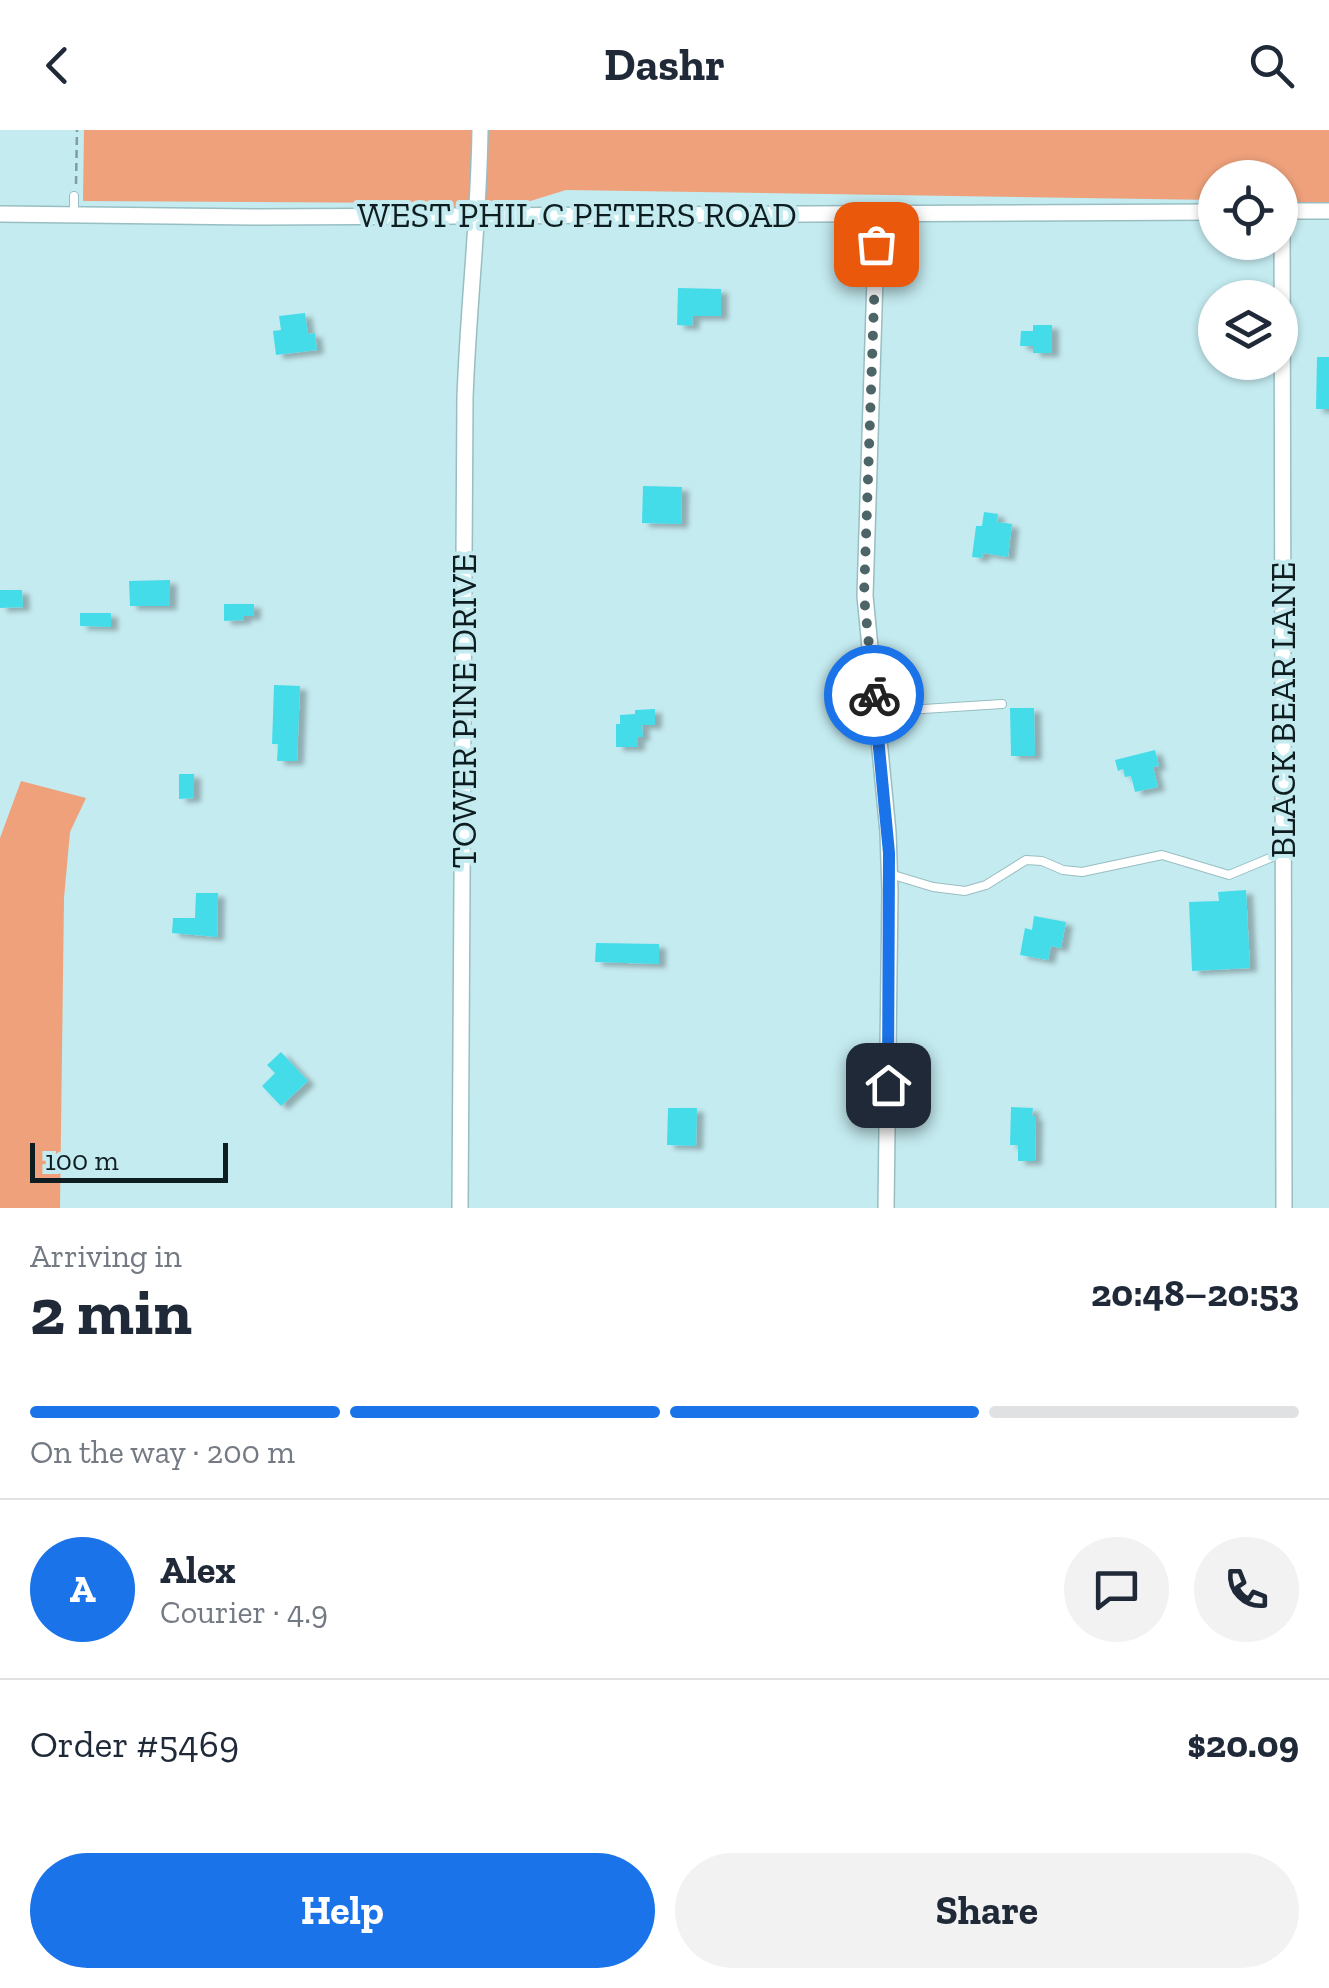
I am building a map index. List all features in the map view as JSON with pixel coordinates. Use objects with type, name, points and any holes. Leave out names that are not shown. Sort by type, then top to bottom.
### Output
[{"type":"street","name":"TOWER PINE DRIVE","points":[[460,1208],[465,398],[468,314],[479,215],[480,130]]},
{"type":"street","points":[[1298,211],[1329,211]]},
{"type":"street","name":"WEST PHIL C PETERS ROAD","points":[[0,214],[1198,212]]},
{"type":"street","points":[[877,214],[864,596],[890,874],[886,1208]]},
{"type":"street","name":"BLACK BEAR LANE","points":[[1281,260],[1284,1208]]},
{"type":"lane","points":[[74,196],[74,215]]},
{"type":"lane","points":[[876,712],[1002,704]]},
{"type":"lane","points":[[890,874],[964,892],[986,885],[1026,860],[1082,872],[1162,855],[1229,875],[1284,852]]},
{"type":"path","points":[[74,196],[76,130]]},
{"type":"shaded area","points":[[84,130],[1329,130],[1329,202],[1298,202],[1298,160],[1198,160],[1198,200],[566,190],[511,207],[497,223],[417,203],[83,201]]},
{"type":"shaded area","points":[[21,781],[86,798],[70,832],[64,898],[60,1208],[0,1208],[0,838]]},
{"type":"building","points":[[678,288],[721,289],[721,316],[693,316],[692,326],[677,325]]},
{"type":"building","points":[[305,313],[308,334],[315,333],[317,350],[276,355],[273,331],[281,330],[279,316]]},
{"type":"building","points":[[1033,325],[1052,325],[1052,353],[1033,353],[1033,346],[1020,346],[1021,331],[1033,331]]},
{"type":"building","points":[[1317,357],[1329,357],[1329,409],[1316,409]]},
{"type":"building","points":[[643,486],[682,487],[681,524],[642,523]]},
{"type":"building","points":[[984,512],[998,514],[997,522],[1012,524],[1008,557],[983,553],[982,558],[972,557],[976,526],[982,526]]},
{"type":"building","points":[[170,580],[170,606],[130,606],[129,581]]},
{"type":"building","points":[[0,590],[22,590],[23,607],[0,608]]},
{"type":"building","points":[[224,604],[254,604],[254,616],[224,621]]},
{"type":"building","points":[[80,613],[111,613],[111,627],[80,626]]},
{"type":"building","points":[[274,685],[300,686],[297,761],[277,761],[278,744],[272,744]]},
{"type":"building","points":[[1010,708],[1034,708],[1035,756],[1011,756]]},
{"type":"building","points":[[655,709],[655,725],[642,725],[643,737],[638,737],[638,747],[616,747],[620,715]]},
{"type":"building","points":[[1155,750],[1159,766],[1153,767],[1158,787],[1135,792],[1131,776],[1125,777],[1123,769],[1118,771],[1115,760]]},
{"type":"building","points":[[179,774],[194,774],[194,798],[179,799]]},
{"type":"building","points":[[1246,890],[1250,968],[1192,971],[1189,902],[1219,901],[1218,892]]},
{"type":"building","points":[[196,893],[218,893],[217,937],[172,933],[173,918],[195,918]]},
{"type":"building","points":[[1034,916],[1066,922],[1061,948],[1051,946],[1048,960],[1020,955],[1025,928],[1032,930]]},
{"type":"building","points":[[596,943],[659,944],[659,964],[595,962]]},
{"type":"building","points":[[281,1052],[308,1081],[281,1106],[262,1086],[275,1073],[267,1065]]},
{"type":"building","points":[[1011,1107],[1033,1108],[1035,1161],[1018,1161],[1018,1145],[1010,1145]]},
{"type":"building","points":[[668,1108],[697,1108],[696,1146],[667,1145]]},
{"type":"way so far","points":[[874,695],[864,596],[876,244]]},
{"type":"route","points":[[874,695],[889,853],[888,1085]]}]
